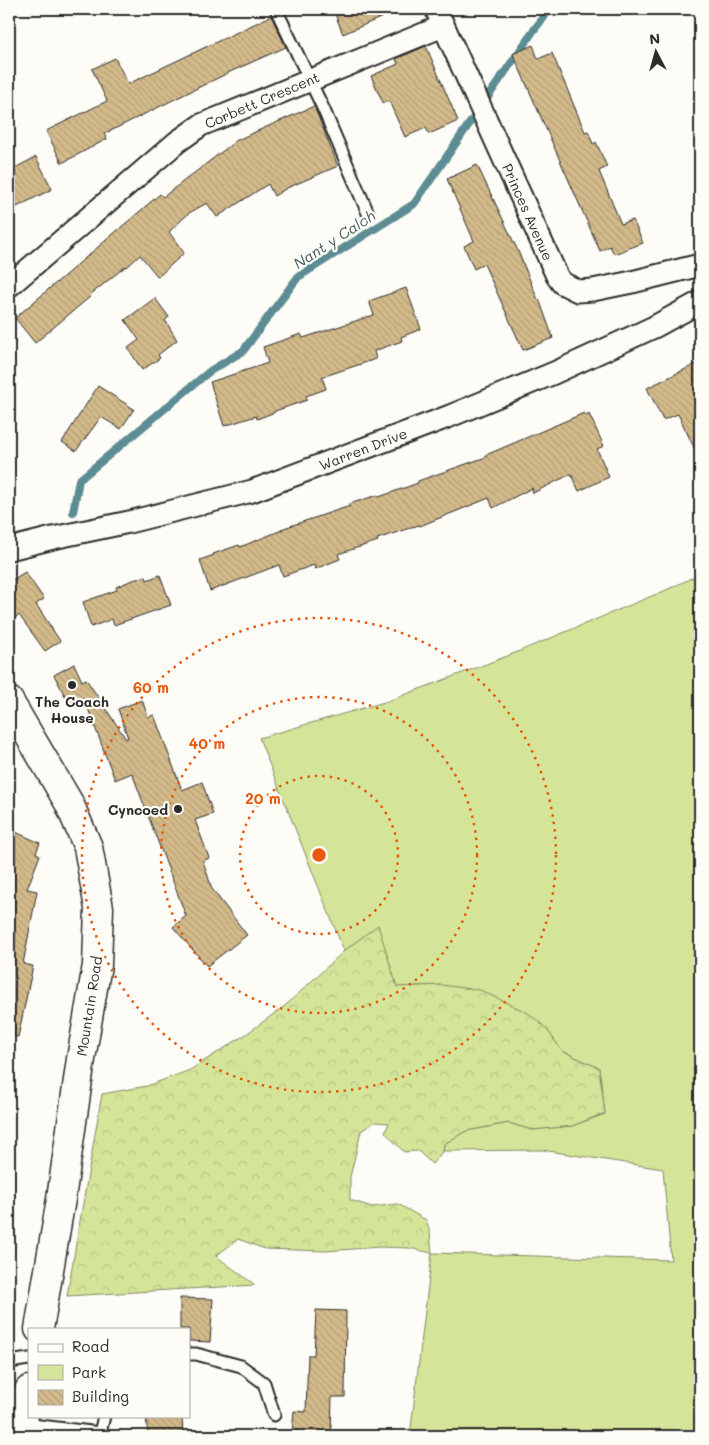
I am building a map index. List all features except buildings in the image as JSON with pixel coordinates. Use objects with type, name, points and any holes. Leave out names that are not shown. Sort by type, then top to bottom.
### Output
[{"type":"main road","name":"Mountain Road","points":[[9,703],[69,803],[88,847],[99,908],[97,965],[39,1328]]},
{"type":"main road","points":[[22,1430],[28,1396]]},
{"type":"street","name":"Corbett Crescent","points":[[9,286],[177,142],[201,125],[310,80],[440,17]]},
{"type":"street","name":"Princes Avenue","points":[[440,17],[557,276],[562,283],[578,291],[593,290],[700,265]]},
{"type":"street","name":"Warren Drive","points":[[9,549],[129,522],[252,491],[450,416],[554,373],[654,327],[700,302]]},
{"type":"lane","points":[[276,9],[310,80],[368,213]]},
{"type":"lane","points":[[190,1354],[242,1366],[264,1383],[274,1415]]},
{"type":"lane","points":[[9,1362],[28,1359]]},
{"type":"lane","points":[[22,1430],[100,1433],[104,1418]]},
{"type":"green space","points":[[700,574],[700,1436],[410,1436],[432,1253],[671,1260],[663,1169],[542,1150],[443,1151],[444,1144],[466,1131],[509,1123],[532,1130],[572,1126],[605,1114],[599,1068],[562,1051],[546,1028],[441,985],[397,987],[377,926],[344,951],[259,738],[388,701],[510,655],[664,591]]},
{"type":"green space","points":[[378,925],[397,987],[441,985],[480,990],[528,1013],[546,1028],[562,1051],[599,1068],[605,1113],[572,1126],[532,1130],[509,1123],[466,1131],[444,1144],[443,1151],[432,1164],[418,1151],[404,1152],[385,1132],[389,1123],[375,1122],[361,1131],[350,1177],[350,1200],[372,1207],[398,1204],[426,1220],[430,1232],[432,1253],[409,1248],[380,1247],[326,1251],[265,1249],[238,1239],[216,1256],[255,1285],[67,1296],[102,1094],[147,1086],[190,1070],[245,1035],[286,1005],[344,951]]},
{"type":"waterway","name":"Nant y Calch","points":[[73,512],[79,480],[210,371],[243,351],[298,277],[414,204],[550,9]]},
{"type":"place","name":"The Coach House","points":[[72,685]]},
{"type":"place","name":"Cyncoed","points":[[178,809]]}]
